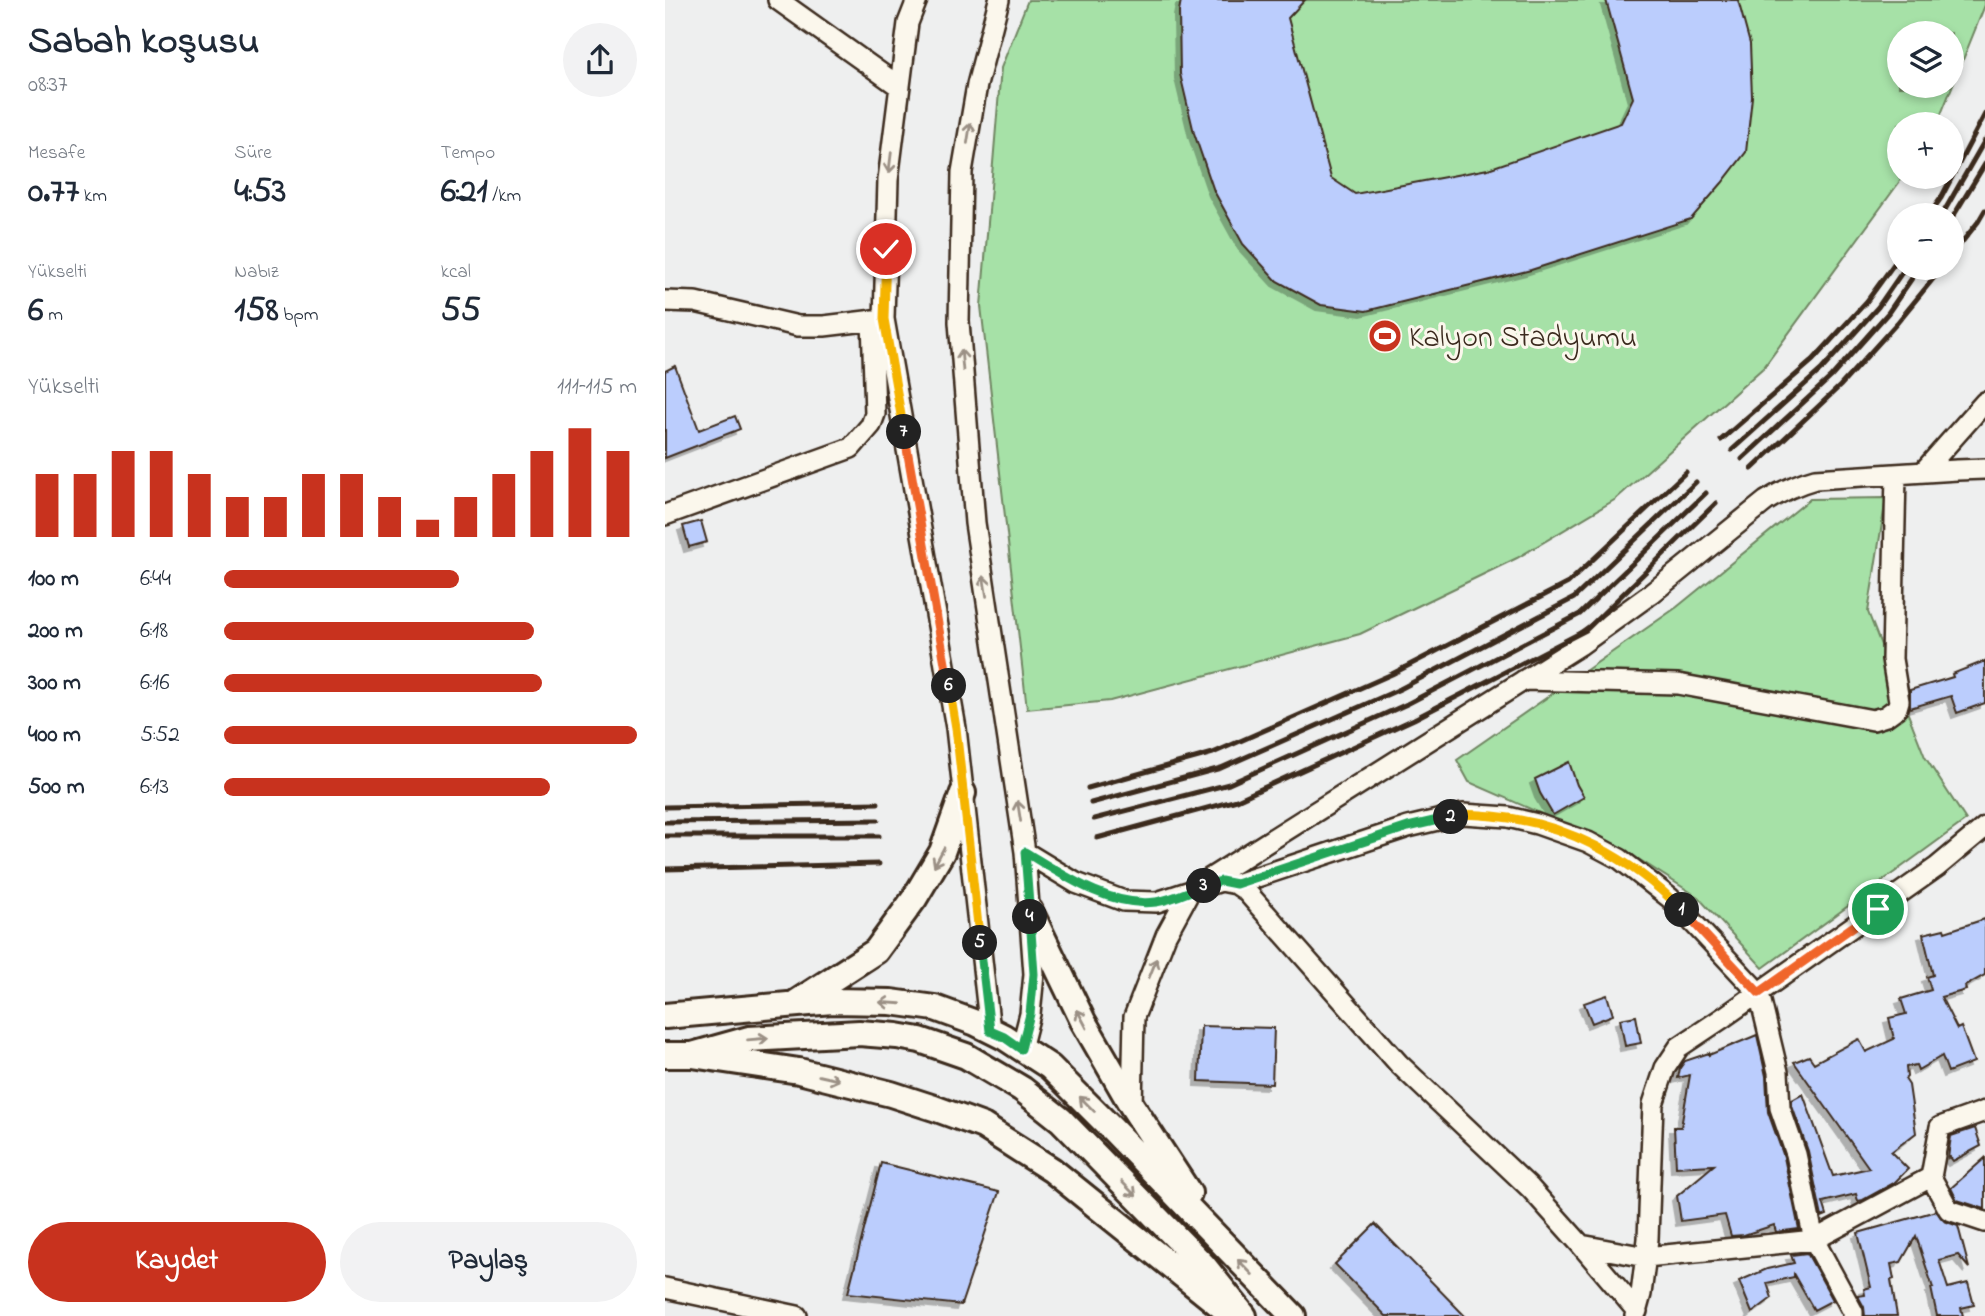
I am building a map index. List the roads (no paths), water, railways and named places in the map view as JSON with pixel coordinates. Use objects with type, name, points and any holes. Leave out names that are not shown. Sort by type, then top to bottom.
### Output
[{"type":"main road","points":[[793,1004],[876,951],[914,899],[942,852],[963,793]]},
{"type":"main road","points":[[1030,911],[1083,1021],[1132,1106],[1222,1243]]},
{"type":"main road","points":[[665,1016],[832,1001],[891,1002],[935,1008],[1004,1037],[1050,1067],[1293,1316]]},
{"type":"main road","points":[[990,1031],[993,1071]]},
{"type":"main road","points":[[692,1055],[749,1039],[859,1033],[920,1040],[966,1056],[1042,1104],[1079,1137],[1204,1266],[1244,1316]]},
{"type":"main road","points":[[993,1071],[1021,1049]]},
{"type":"main road","points":[[665,1055],[692,1055],[799,1071],[923,1104],[983,1126],[1052,1170],[1234,1316]]},
{"type":"street","points":[[778,0],[900,87]]},
{"type":"street","points":[[665,515],[851,448],[871,425],[875,414],[887,180],[908,23],[917,0]]},
{"type":"street","points":[[999,0],[977,85],[963,172],[959,322],[975,523],[1025,852],[1034,974],[1030,1014],[1021,1049]]},
{"type":"street","points":[[665,301],[695,302],[798,326],[824,326],[878,319]]},
{"type":"street","points":[[878,319],[956,728],[990,1031]]},
{"type":"street","points":[[1923,472],[1985,402]]},
{"type":"street","points":[[1132,1106],[1134,1017],[1166,935],[1190,891],[1580,645],[1653,593],[1783,490],[1815,480],[1985,470]]},
{"type":"street","points":[[1524,680],[1678,684],[1873,720],[1886,716],[1897,708],[1899,701],[1892,659],[1896,474]]},
{"type":"street","points":[[1236,884],[1408,827],[1464,814],[1507,817],[1537,824],[1588,842],[1620,859],[1670,898],[1759,993],[1778,1072],[1780,1108],[1796,1154],[1814,1240],[1852,1315]]},
{"type":"street","points":[[1636,1313],[1648,1239],[1653,1104],[1665,1068],[1679,1047],[1937,867],[1985,827]]},
{"type":"street","points":[[1025,852],[1076,883],[1124,901],[1157,902],[1221,881],[1236,884],[1245,890],[1399,1064],[1530,1188],[1636,1313]]},
{"type":"street","points":[[1985,1111],[1940,1128],[1931,1177],[1949,1210],[1985,1222]]},
{"type":"street","points":[[1581,1245],[1646,1257],[1814,1240],[1931,1177]]},
{"type":"street","points":[[665,1288],[797,1316]]},
{"type":"railway","points":[[1937,203],[1985,114]]},
{"type":"railway","points":[[1949,203],[1985,140]]},
{"type":"railway","points":[[1961,203],[1985,164]]},
{"type":"railway","points":[[1964,240],[1985,210]]},
{"type":"railway","points":[[1721,440],[1813,360],[1867,301],[1887,274]]},
{"type":"railway","points":[[1732,450],[1822,369],[1878,307],[1897,280]]},
{"type":"railway","points":[[1742,459],[1831,377],[1888,313],[1911,280]]},
{"type":"railway","points":[[1752,469],[1840,386],[1932,280]]},
{"type":"railway","points":[[1088,788],[1213,753],[1392,674],[1568,583],[1686,472]]},
{"type":"railway","points":[[1091,803],[1221,768],[1400,689],[1574,598],[1696,482]]},
{"type":"railway","points":[[1094,819],[1229,784],[1407,704],[1580,614],[1706,493]]},
{"type":"railway","points":[[1097,838],[1237,800],[1414,719],[1586,630],[1716,503]]},
{"type":"railway","points":[[665,807],[878,803]]},
{"type":"railway","points":[[665,822],[878,820]]},
{"type":"railway","points":[[665,836],[879,836]]},
{"type":"railway","points":[[665,869],[879,864]]},
{"type":"place","name":"Kalyon Stadyumu","points":[[1385,336]]}]
